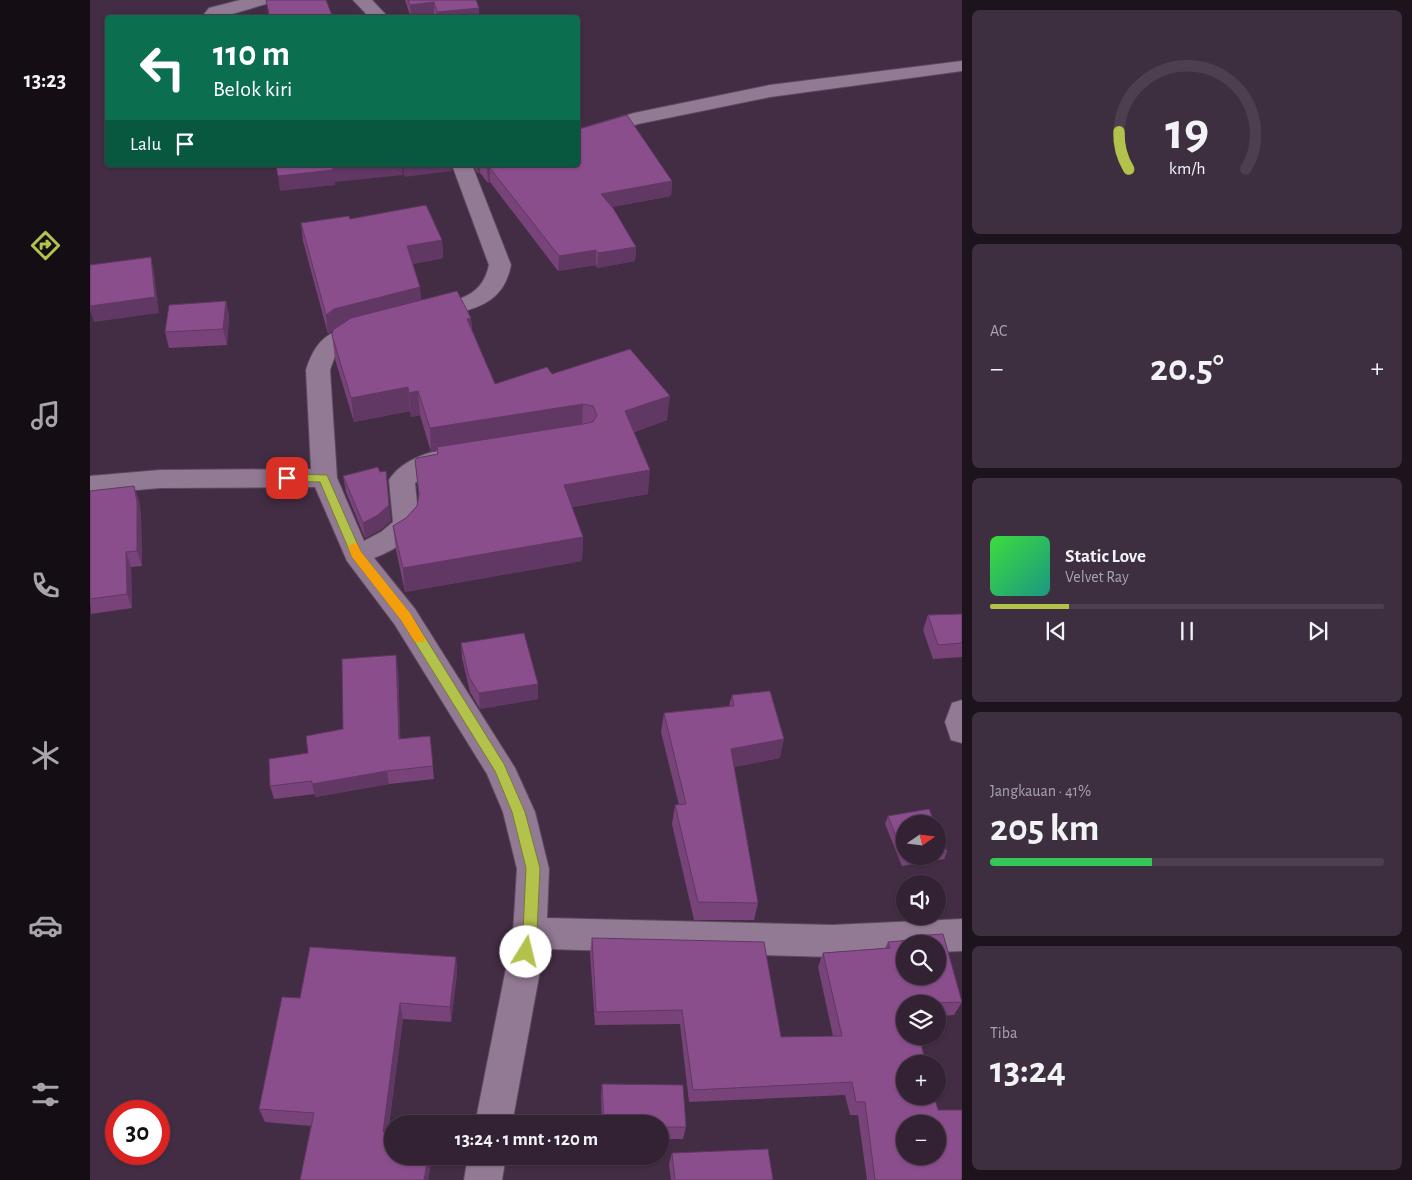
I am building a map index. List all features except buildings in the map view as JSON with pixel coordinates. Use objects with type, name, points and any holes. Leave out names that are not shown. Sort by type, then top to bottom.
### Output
[{"type":"street","points":[[212,15],[215,12],[260,0]]},
{"type":"street","points":[[362,0],[378,15]]},
{"type":"street","points":[[388,0],[388,15]]},
{"type":"street","points":[[580,135],[634,119],[742,96],[962,66]]},
{"type":"street","points":[[466,167],[500,265],[499,276],[492,290],[478,300],[345,335],[326,346],[321,356],[318,370],[324,478],[356,554],[406,617],[500,768],[518,812],[533,868],[530,932],[495,1115]]},
{"type":"street","points":[[356,554],[390,540],[403,528],[406,523],[402,480],[412,470],[433,461],[470,455]]},
{"type":"street","points":[[90,485],[160,478],[324,478]]},
{"type":"street","points":[[962,712],[960,722],[962,731]]},
{"type":"street","points":[[530,932],[832,941],[962,935]]},
{"type":"street","points":[[482,1180],[485,1165]]},
{"type":"slow traffic","points":[[353,547],[356,554],[406,617],[419,639]]},
{"type":"route","points":[[287,478],[324,478],[356,554],[406,617],[500,768],[518,812],[533,868],[530,932],[526,952]]}]
